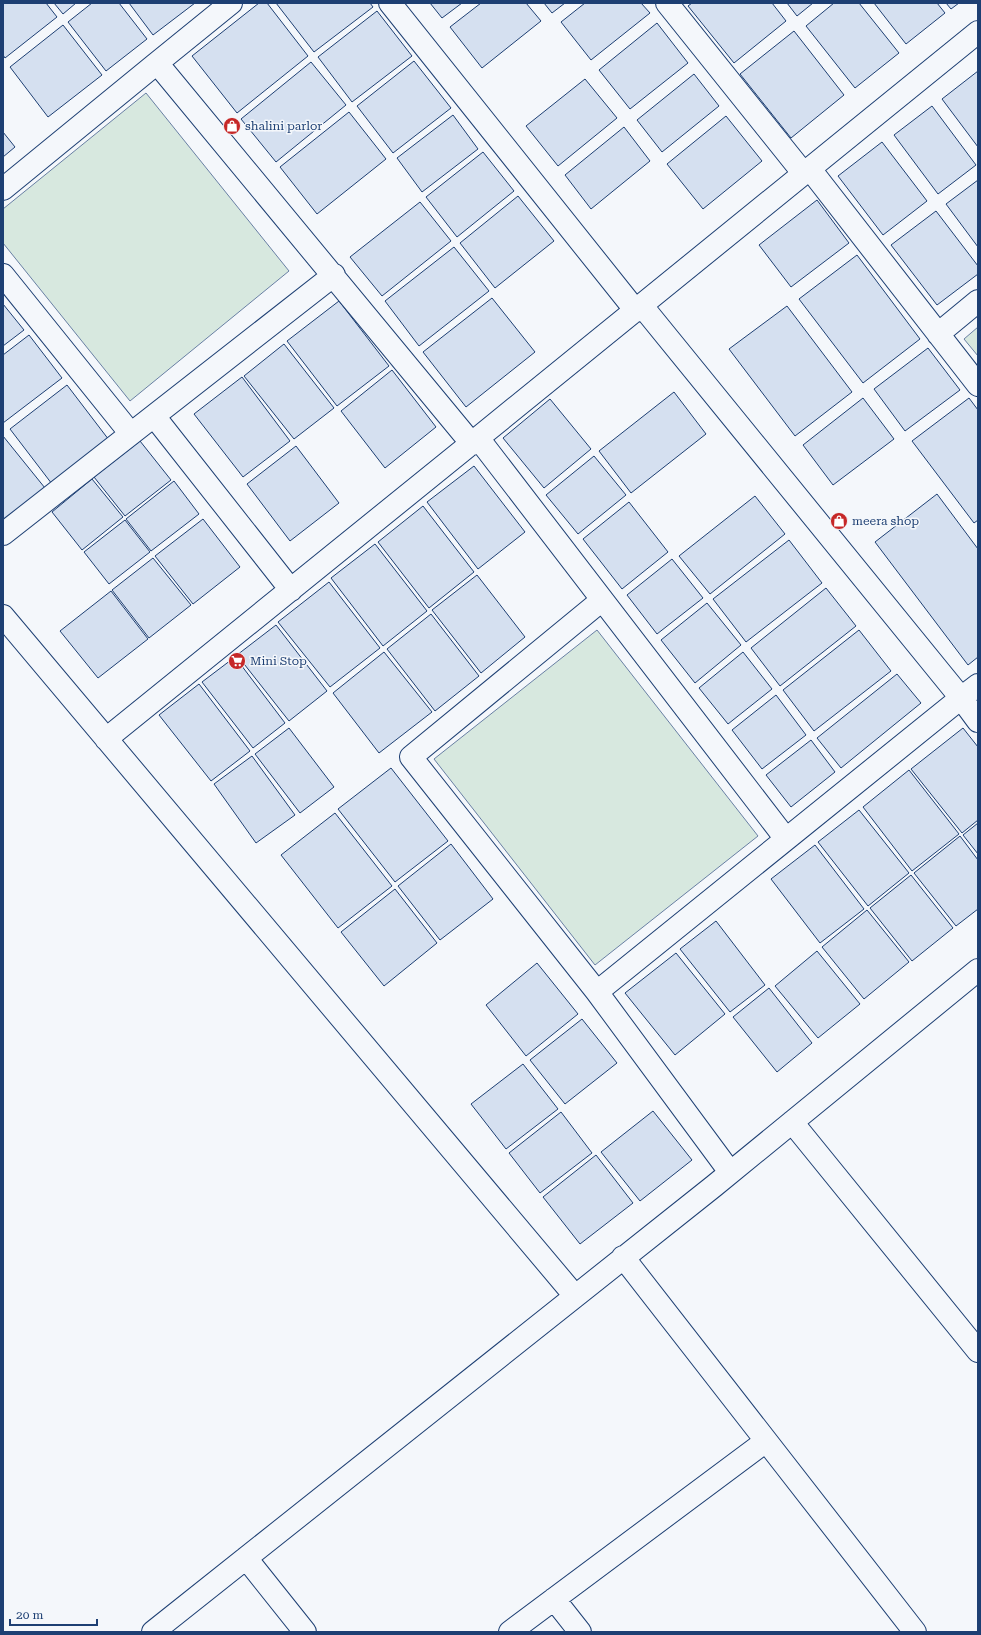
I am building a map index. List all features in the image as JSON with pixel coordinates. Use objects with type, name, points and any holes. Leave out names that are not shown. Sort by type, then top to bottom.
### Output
[{"type":"street","points":[[3,189],[232,3]]},
{"type":"street","points":[[390,3],[639,308],[961,698],[978,721]]},
{"type":"street","points":[[667,3],[807,171],[978,385]]},
{"type":"street","points":[[106,739],[978,32]]},
{"type":"street","points":[[157,63],[475,441],[602,600],[786,839]]},
{"type":"street","points":[[3,275],[131,434]]},
{"type":"street","points":[[3,534],[334,275]]},
{"type":"street","points":[[938,334],[978,301]]},
{"type":"street","points":[[154,416],[291,590]]},
{"type":"street","points":[[602,600],[411,757],[597,992],[730,1172]]},
{"type":"street","points":[[3,616],[575,1296]]},
{"type":"street","points":[[597,992],[978,685]]},
{"type":"street","points":[[153,1632],[623,1258],[978,970]]},
{"type":"street","points":[[792,1122],[978,1351]]},
{"type":"street","points":[[623,1258],[915,1632]]},
{"type":"street","points":[[510,1632],[766,1441]]},
{"type":"street","points":[[246,1558],[306,1632]]},
{"type":"street","points":[[554,1599],[580,1632]]},
{"type":"shaded area","points":[[146,93],[289,271],[130,401],[3,243],[3,209]]},
{"type":"shaded area","points":[[978,327],[978,356],[964,339]]},
{"type":"shaded area","points":[[597,630],[758,836],[595,965],[434,759]]},
{"type":"building","points":[[3,3],[46,3],[57,17],[5,58],[3,55]]},
{"type":"building","points":[[54,3],[76,3],[63,14]]},
{"type":"building","points":[[92,3],[119,3],[147,39],[106,71],[68,22]]},
{"type":"building","points":[[129,3],[195,3],[153,35]]},
{"type":"building","points":[[259,3],[267,3],[308,56],[237,113],[192,56]]},
{"type":"building","points":[[276,3],[370,3],[373,7],[314,52]]},
{"type":"building","points":[[430,3],[462,3],[442,18]]},
{"type":"building","points":[[481,3],[526,3],[541,21],[482,68],[450,27]]},
{"type":"building","points":[[544,3],[565,3],[552,13]]},
{"type":"building","points":[[585,3],[641,3],[650,13],[591,60],[561,22]]},
{"type":"building","points":[[692,3],[772,3],[786,21],[734,63],[688,6]]},
{"type":"building","points":[[787,3],[813,3],[797,16]]},
{"type":"building","points":[[834,3],[859,3],[899,53],[855,88],[806,26]]},
{"type":"building","points":[[874,3],[937,3],[945,13],[906,44]]},
{"type":"building","points":[[946,3],[959,3],[951,9]]},
{"type":"building","points":[[377,11],[412,56],[352,102],[318,57]]},
{"type":"building","points":[[657,23],[688,63],[630,109],[599,70]]},
{"type":"building","points":[[63,25],[102,75],[48,117],[10,67]]},
{"type":"building","points":[[794,31],[844,95],[791,138],[740,74]]},
{"type":"building","points":[[414,61],[451,108],[393,153],[357,106]]},
{"type":"building","points":[[311,62],[346,105],[276,162],[241,119]]},
{"type":"building","points":[[978,71],[978,147],[942,99]]},
{"type":"building","points":[[694,74],[719,106],[662,152],[637,120]]},
{"type":"building","points":[[585,79],[617,118],[558,166],[526,126]]},
{"type":"building","points":[[932,106],[976,165],[938,194],[894,135]]},
{"type":"building","points":[[349,112],[386,159],[317,214],[280,167]]},
{"type":"building","points":[[453,115],[478,149],[422,192],[397,158]]},
{"type":"building","points":[[726,116],[762,161],[703,209],[667,164]]},
{"type":"building","points":[[624,127],[650,161],[591,209],[565,175]]},
{"type":"building","points":[[3,132],[15,147],[3,157]]},
{"type":"building","points":[[882,142],[927,201],[883,235],[838,176]]},
{"type":"building","points":[[483,152],[514,191],[457,237],[426,197]]},
{"type":"building","points":[[978,180],[978,247],[946,204]]},
{"type":"building","points":[[518,196],[554,241],[495,288],[460,243]]},
{"type":"building","points":[[817,200],[849,243],[791,287],[759,245]]},
{"type":"building","points":[[420,202],[451,241],[382,296],[350,257]]},
{"type":"building","points":[[936,211],[978,266],[978,274],[937,305],[891,245]]},
{"type":"building","points":[[454,247],[489,291],[419,346],[385,301]]},
{"type":"building","points":[[857,255],[920,339],[863,383],[799,299]]},
{"type":"building","points":[[492,298],[535,352],[466,407],[423,352]]},
{"type":"building","points":[[339,301],[389,366],[337,406],[287,341]]},
{"type":"building","points":[[3,304],[24,330],[3,346]]},
{"type":"building","points":[[787,306],[852,392],[795,436],[729,349]]},
{"type":"building","points":[[29,335],[62,378],[3,423],[3,355]]},
{"type":"building","points":[[284,344],[334,408],[294,439],[244,376]]},
{"type":"building","points":[[928,348],[960,390],[905,431],[874,389]]},
{"type":"building","points":[[392,370],[436,427],[385,468],[341,411]]},
{"type":"building","points":[[242,377],[290,441],[243,477],[194,414]]},
{"type":"building","points":[[67,385],[109,440],[52,484],[10,429]]},
{"type":"building","points":[[674,392],[706,434],[631,493],[599,451]]},
{"type":"building","points":[[863,398],[894,439],[833,485],[803,445]]},
{"type":"building","points":[[969,398],[978,410],[978,520],[974,523],[912,441]]},
{"type":"building","points":[[550,399],[591,449],[544,488],[503,438]]},
{"type":"building","points":[[3,436],[45,488],[3,521]]},
{"type":"building","points":[[140,441],[171,480],[125,516],[94,477]]},
{"type":"building","points":[[296,446],[339,503],[290,541],[247,484]]},
{"type":"building","points":[[594,456],[626,495],[578,534],[546,495]]},
{"type":"building","points":[[474,466],[525,532],[478,569],[427,502]]},
{"type":"building","points":[[92,479],[123,517],[82,550],[52,512]]},
{"type":"building","points":[[174,481],[199,514],[151,551],[126,519]]},
{"type":"building","points":[[937,494],[978,549],[978,657],[968,665],[875,542]]},
{"type":"building","points":[[755,496],[785,534],[710,594],[679,556]]},
{"type":"building","points":[[629,502],[668,552],[622,589],[583,539]]},
{"type":"building","points":[[423,506],[474,572],[429,608],[378,542]]},
{"type":"building","points":[[203,519],[240,567],[193,604],[155,556]]},
{"type":"building","points":[[125,520],[150,552],[109,584],[84,552]]},
{"type":"building","points":[[789,540],[822,583],[746,642],[713,599]]},
{"type":"building","points":[[375,544],[427,611],[383,646],[331,578]]},
{"type":"building","points":[[153,558],[191,605],[149,638],[112,590]]},
{"type":"building","points":[[672,559],[703,598],[657,634],[627,595]]},
{"type":"building","points":[[477,575],[525,637],[481,673],[432,610]]},
{"type":"building","points":[[329,582],[380,648],[330,687],[278,622]]},
{"type":"building","points":[[826,588],[856,626],[780,686],[751,648]]},
{"type":"building","points":[[111,591],[148,639],[98,678],[60,631]]},
{"type":"building","points":[[707,603],[741,645],[695,683],[661,640]]},
{"type":"building","points":[[431,614],[479,676],[435,711],[387,649]]},
{"type":"building","points":[[276,625],[327,691],[289,721],[237,655]]},
{"type":"building","points":[[859,630],[891,671],[814,731],[783,690]]},
{"type":"building","points":[[384,652],[432,712],[379,753],[333,693]]},
{"type":"building","points":[[743,652],[772,689],[728,724],[699,688]]},
{"type":"building","points":[[235,657],[285,723],[253,748],[202,682]]},
{"type":"building","points":[[897,674],[921,703],[841,768],[817,738]]},
{"type":"building","points":[[199,684],[250,751],[211,781],[159,715]]},
{"type":"building","points":[[776,695],[806,735],[762,769],[732,730]]},
{"type":"building","points":[[289,728],[334,787],[300,813],[255,754]]},
{"type":"building","points":[[963,728],[978,747],[978,820],[962,833],[911,769]]},
{"type":"building","points":[[811,740],[835,772],[791,807],[766,775]]},
{"type":"building","points":[[252,756],[295,815],[256,843],[214,784]]},
{"type":"building","points":[[391,768],[448,841],[395,882],[338,809]]},
{"type":"building","points":[[909,770],[959,834],[912,871],[863,807]]},
{"type":"building","points":[[859,810],[909,873],[868,906],[818,842]]},
{"type":"building","points":[[335,813],[392,886],[338,928],[281,855]]},
{"type":"building","points":[[978,823],[978,854],[963,835]]},
{"type":"building","points":[[960,836],[978,860],[978,909],[956,926],[914,873]]},
{"type":"building","points":[[451,844],[493,899],[440,940],[398,886]]},
{"type":"building","points":[[815,845],[864,909],[820,943],[771,879]]},
{"type":"building","points":[[911,875],[953,928],[912,961],[870,908]]},
{"type":"building","points":[[395,889],[437,943],[384,986],[341,932]]},
{"type":"building","points":[[867,910],[909,962],[864,999],[822,947]]},
{"type":"building","points":[[716,921],[765,985],[730,1012],[680,949]]},
{"type":"building","points":[[817,951],[860,1004],[818,1038],[775,986]]},
{"type":"building","points":[[676,953],[725,1014],[675,1055],[625,993]]},
{"type":"building","points":[[537,963],[578,1014],[526,1056],[486,1005]]},
{"type":"building","points":[[769,988],[812,1043],[777,1072],[733,1017]]},
{"type":"building","points":[[582,1019],[617,1063],[565,1104],[530,1060]]},
{"type":"building","points":[[523,1064],[558,1109],[506,1149],[471,1104]]},
{"type":"building","points":[[653,1111],[692,1160],[640,1201],[601,1152]]},
{"type":"building","points":[[561,1112],[592,1153],[540,1193],[509,1153]]},
{"type":"building","points":[[596,1155],[633,1203],[580,1244],[543,1197]]},
{"type":"place","name":"shalini parlor","points":[[232,126]]},
{"type":"place","name":"meera shop","points":[[839,521]]},
{"type":"place","name":"Mini Stop","points":[[237,661]]}]
